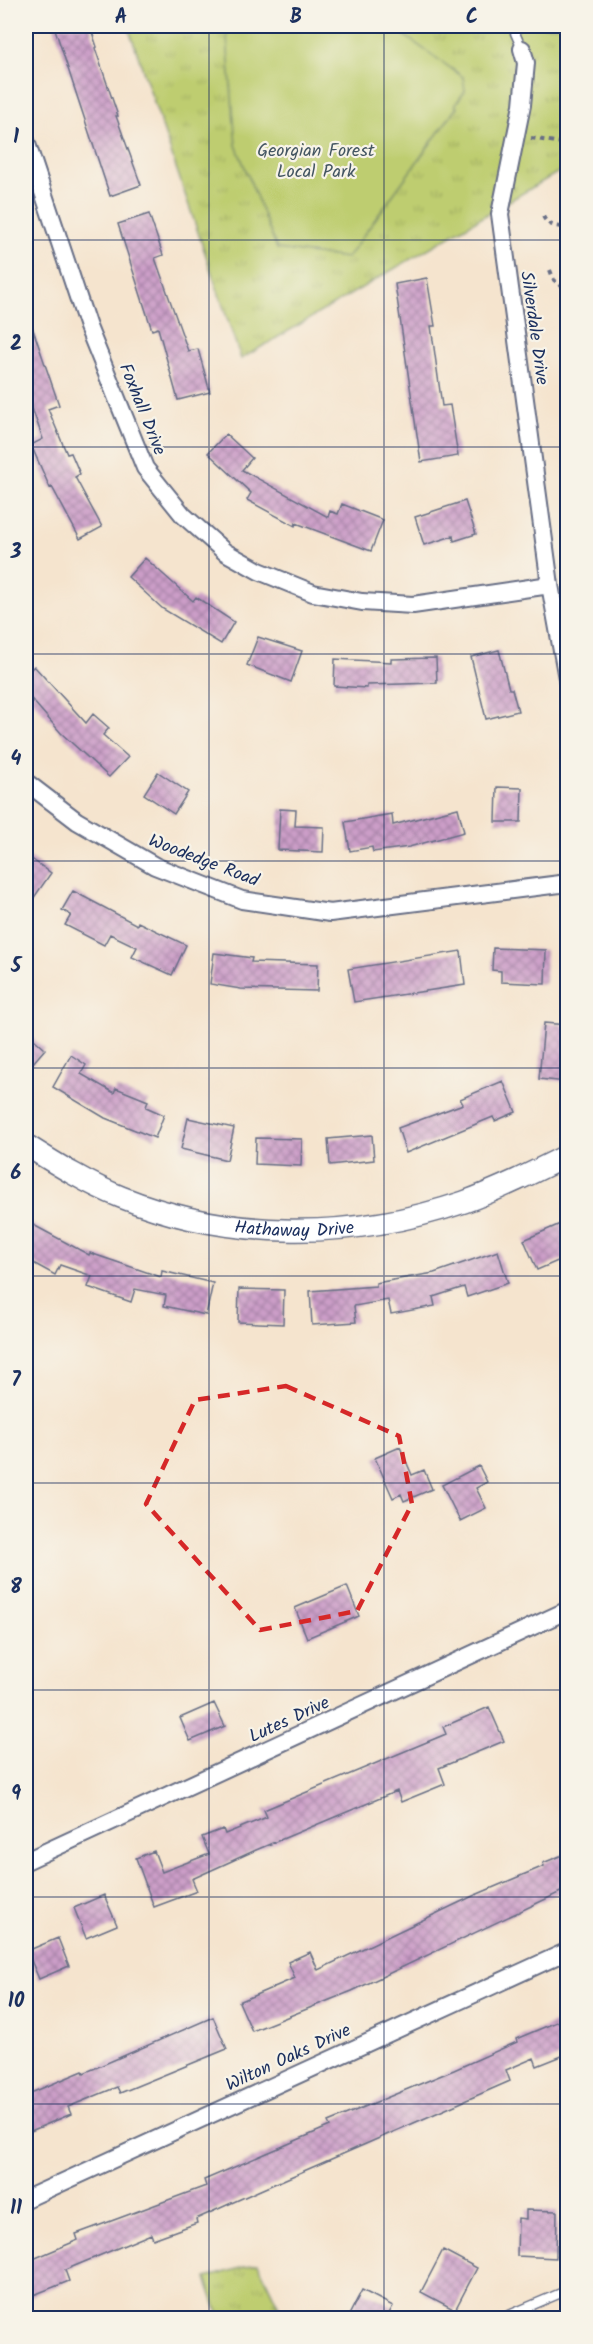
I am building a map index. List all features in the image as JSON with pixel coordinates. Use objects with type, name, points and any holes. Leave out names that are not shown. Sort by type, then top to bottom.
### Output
[{"type":"street","name":"Silverdale Drive","points":[[522,49],[526,63],[522,105],[500,214],[550,585],[567,684]]},
{"type":"street","name":"Foxhall Drive","points":[[26,141],[88,327],[146,468],[183,515],[225,552],[259,571],[313,593],[362,602],[413,605],[550,585]]},
{"type":"street","name":"Woodedge Road","points":[[26,782],[77,821],[155,866],[242,900],[330,913],[567,883]]},
{"type":"street","name":"Hathaway Drive","points":[[26,1145],[63,1169],[122,1197],[175,1214],[252,1230],[302,1232],[352,1228],[464,1202],[567,1155]]},
{"type":"street","name":"Lutes Drive","points":[[26,1861],[567,1610]]},
{"type":"street","name":"Wilton Oaks Drive","points":[[26,2199],[567,1951]]},
{"type":"lane","points":[[512,26],[522,49]]},
{"type":"lane","points":[[502,2319],[567,2290]]},
{"type":"path","points":[[516,136],[567,144]]},
{"type":"path","points":[[543,216],[545,221],[555,227],[567,226]]},
{"type":"path","points":[[550,270],[567,291]]},
{"type":"path","points":[[562,350],[567,359]]},
{"type":"highlighted area","points":[[286,1386],[399,1436],[412,1504],[357,1611],[260,1630],[146,1504],[195,1400]]},
{"type":"green space","name":"Georgian Forest Local Park","points":[[128,26],[564,26],[568,34],[567,167],[241,359]]},
{"type":"green space","points":[[226,26],[391,26],[463,77],[465,91],[455,105],[457,107],[347,258],[277,249],[236,145]]},
{"type":"green space","points":[[258,2263],[284,2318],[220,2318],[206,2278]]},
{"type":"building","points":[[54,26],[90,26],[118,116],[116,116],[141,185],[110,196]]},
{"type":"building","points":[[149,214],[163,255],[155,258],[188,351],[198,349],[210,392],[178,400],[158,328],[152,330],[118,224]]},
{"type":"building","points":[[427,278],[435,326],[431,326],[442,406],[450,405],[458,456],[421,462],[395,284]]},
{"type":"building","points":[[26,315],[28,315],[59,405],[48,409],[67,454],[71,453],[80,474],[75,477],[102,527],[80,539],[52,487],[50,488],[31,445],[43,439],[28,397],[26,398]]},
{"type":"building","points":[[226,434],[252,458],[242,470],[328,517],[330,511],[338,514],[342,504],[383,520],[371,551],[296,523],[295,526],[247,500],[251,493],[208,453]]},
{"type":"building","points":[[465,501],[476,534],[454,541],[453,536],[424,545],[415,517]]},
{"type":"building","points":[[145,558],[193,601],[196,597],[234,622],[221,644],[163,609],[128,577]]},
{"type":"building","points":[[258,637],[302,651],[291,682],[247,665]]},
{"type":"building","points":[[499,650],[509,689],[512,689],[518,711],[486,719],[471,657]]},
{"type":"building","points":[[436,658],[437,683],[367,685],[367,688],[334,686],[335,659],[391,662],[391,659]]},
{"type":"building","points":[[34,666],[86,723],[93,714],[109,728],[103,735],[128,757],[109,777],[61,733],[26,693],[26,674]]},
{"type":"building","points":[[158,772],[188,792],[174,814],[144,794]]},
{"type":"building","points":[[497,787],[522,788],[521,822],[496,822]]},
{"type":"building","points":[[458,808],[464,832],[409,847],[373,852],[372,847],[350,851],[345,822],[392,814],[393,825]]},
{"type":"building","points":[[280,809],[296,810],[295,826],[324,827],[323,852],[278,850]]},
{"type":"building","points":[[26,855],[51,873],[26,909]]},
{"type":"building","points":[[73,891],[137,925],[138,922],[186,945],[172,975],[132,957],[137,947],[110,934],[104,945],[65,925],[71,915],[62,910]]},
{"type":"building","points":[[493,948],[546,950],[545,984],[501,982],[501,971],[492,970]]},
{"type":"building","points":[[461,951],[465,985],[354,1002],[348,969]]},
{"type":"building","points":[[214,953],[252,958],[251,962],[318,964],[317,991],[241,989],[210,984]]},
{"type":"building","points":[[544,1023],[567,1025],[567,1082],[539,1079]]},
{"type":"building","points":[[26,1032],[45,1049],[26,1071]]},
{"type":"building","points":[[71,1055],[86,1065],[81,1074],[114,1093],[116,1088],[148,1101],[146,1107],[164,1115],[155,1138],[105,1118],[53,1087]]},
{"type":"building","points":[[503,1081],[516,1112],[495,1121],[493,1117],[406,1153],[398,1128],[463,1104],[460,1099]]},
{"type":"building","points":[[188,1118],[234,1128],[227,1160],[181,1149]]},
{"type":"building","points":[[372,1135],[374,1160],[330,1165],[328,1139]]},
{"type":"building","points":[[256,1138],[302,1139],[301,1166],[255,1164]]},
{"type":"building","points":[[26,1221],[89,1255],[90,1253],[161,1277],[162,1271],[213,1283],[206,1315],[164,1306],[166,1295],[135,1289],[131,1302],[88,1287],[92,1276],[60,1265],[55,1275],[26,1259]]},
{"type":"building","points":[[567,1221],[567,1257],[537,1270],[524,1240]]},
{"type":"building","points":[[498,1251],[508,1283],[467,1297],[464,1287],[433,1297],[435,1306],[391,1314],[388,1300],[354,1306],[356,1322],[312,1325],[310,1291],[376,1286],[376,1283],[434,1273]]},
{"type":"building","points":[[239,1289],[284,1290],[283,1324],[238,1322]]},
{"type":"building","points":[[400,1447],[412,1475],[424,1470],[432,1489],[404,1501],[401,1494],[393,1498],[375,1458]]},
{"type":"building","points":[[479,1466],[487,1482],[476,1488],[486,1508],[460,1521],[442,1485]]},
{"type":"building","points":[[347,1586],[359,1616],[307,1638],[295,1608]]},
{"type":"building","points":[[214,1703],[225,1726],[190,1741],[180,1718]]},
{"type":"building","points":[[489,1707],[504,1741],[439,1768],[445,1784],[401,1802],[397,1791],[256,1850],[192,1879],[197,1891],[154,1907],[136,1858],[154,1851],[162,1872],[209,1854],[202,1837],[223,1829],[225,1834],[267,1817],[264,1810],[446,1734],[443,1727]]},
{"type":"building","points":[[567,1853],[567,1889],[352,1991],[252,2031],[239,2002],[295,1978],[288,1962],[310,1952],[318,1970],[473,1896],[544,1866],[543,1863]]},
{"type":"building","points":[[104,1895],[117,1925],[86,1938],[74,1908]]},
{"type":"building","points":[[58,1938],[69,1966],[39,1979],[27,1951]]},
{"type":"building","points":[[213,2017],[227,2049],[120,2093],[117,2087],[68,2107],[71,2114],[26,2133],[26,2095],[83,2071],[84,2073]]},
{"type":"building","points":[[559,2021],[567,2041],[567,2054],[537,2066],[534,2058],[506,2070],[510,2081],[196,2219],[197,2223],[153,2239],[151,2234],[65,2270],[69,2281],[26,2298],[26,2262],[78,2240],[76,2234],[206,2186],[204,2180],[330,2126],[328,2122],[454,2070],[517,2042],[516,2039]]},
{"type":"building","points":[[526,2210],[557,2211],[556,2258],[517,2256],[518,2218],[526,2219]]},
{"type":"building","points":[[443,2250],[477,2268],[455,2310],[421,2292]]},
{"type":"building","points":[[362,2290],[393,2306],[386,2319],[347,2319]]}]
